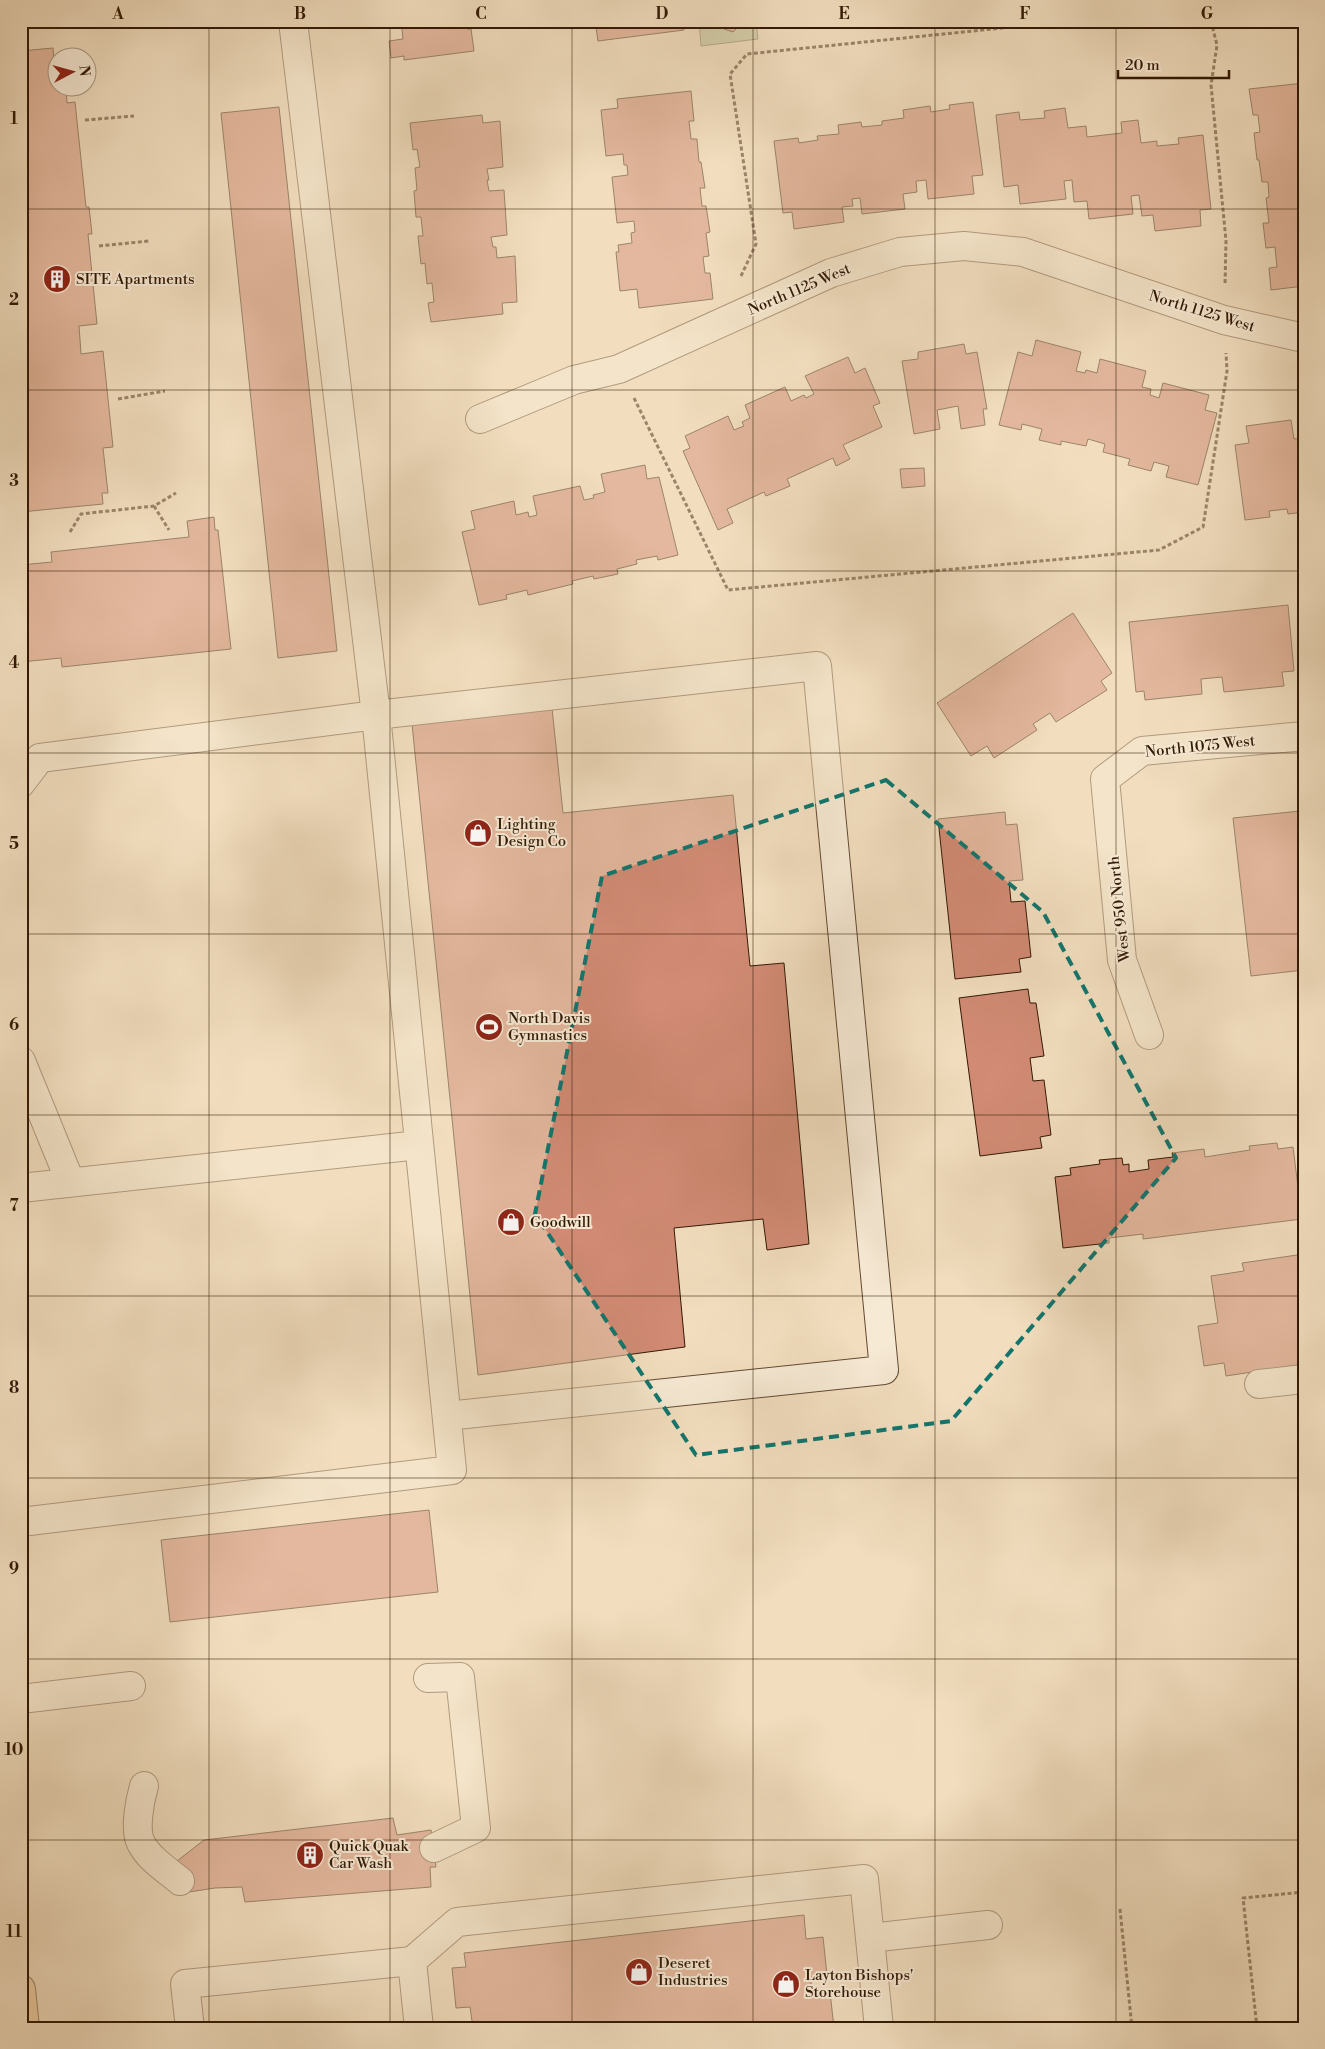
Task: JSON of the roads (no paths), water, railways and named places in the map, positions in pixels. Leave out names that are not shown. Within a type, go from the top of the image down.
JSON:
[{"type":"main road","points":[[21,1989],[25,2028]]},
{"type":"street","points":[[21,1522],[452,1470],[376,715],[293,21]]},
{"type":"street","name":"North 1125 West","points":[[480,419],[574,380],[619,369],[831,273],[900,252],[964,246],[1023,252],[1224,320],[1304,338]]},
{"type":"street","points":[[21,782],[40,758],[376,715],[817,666],[884,1370],[446,1416]]},
{"type":"street","name":"North 1075 West","points":[[1106,779],[1142,751],[1304,736]]},
{"type":"street","name":"West 950 North","points":[[1106,779],[1122,960],[1148,1035]]},
{"type":"street","points":[[21,1061],[70,1182]]},
{"type":"street","points":[[21,1188],[419,1145]]},
{"type":"street","points":[[1259,1384],[1304,1379]]},
{"type":"street","points":[[428,1678],[460,1677],[476,1828],[434,1848]]},
{"type":"street","points":[[21,1699],[131,1686]]},
{"type":"street","points":[[144,1786],[138,1809],[140,1842],[155,1861],[180,1881]]},
{"type":"street","points":[[190,2028],[186,1984],[412,1960],[456,1922],[864,1879],[879,2028]]},
{"type":"street","points":[[870,1938],[988,1925]]},
{"type":"street","points":[[412,1960],[419,2028]]},
{"type":"place","name":"SITE Apartments","points":[[57,279]]},
{"type":"place","name":"Lighting Design Co","points":[[478,833]]},
{"type":"place","name":"North Davis Gymnastics","points":[[489,1027]]},
{"type":"place","name":"Goodwill","points":[[511,1222]]},
{"type":"place","name":"Quick Quak Car Wash","points":[[310,1855]]},
{"type":"place","name":"Deseret Industries","points":[[639,1972]]},
{"type":"place","name":"Layton Bishops' Storehouse","points":[[786,1984]]}]
